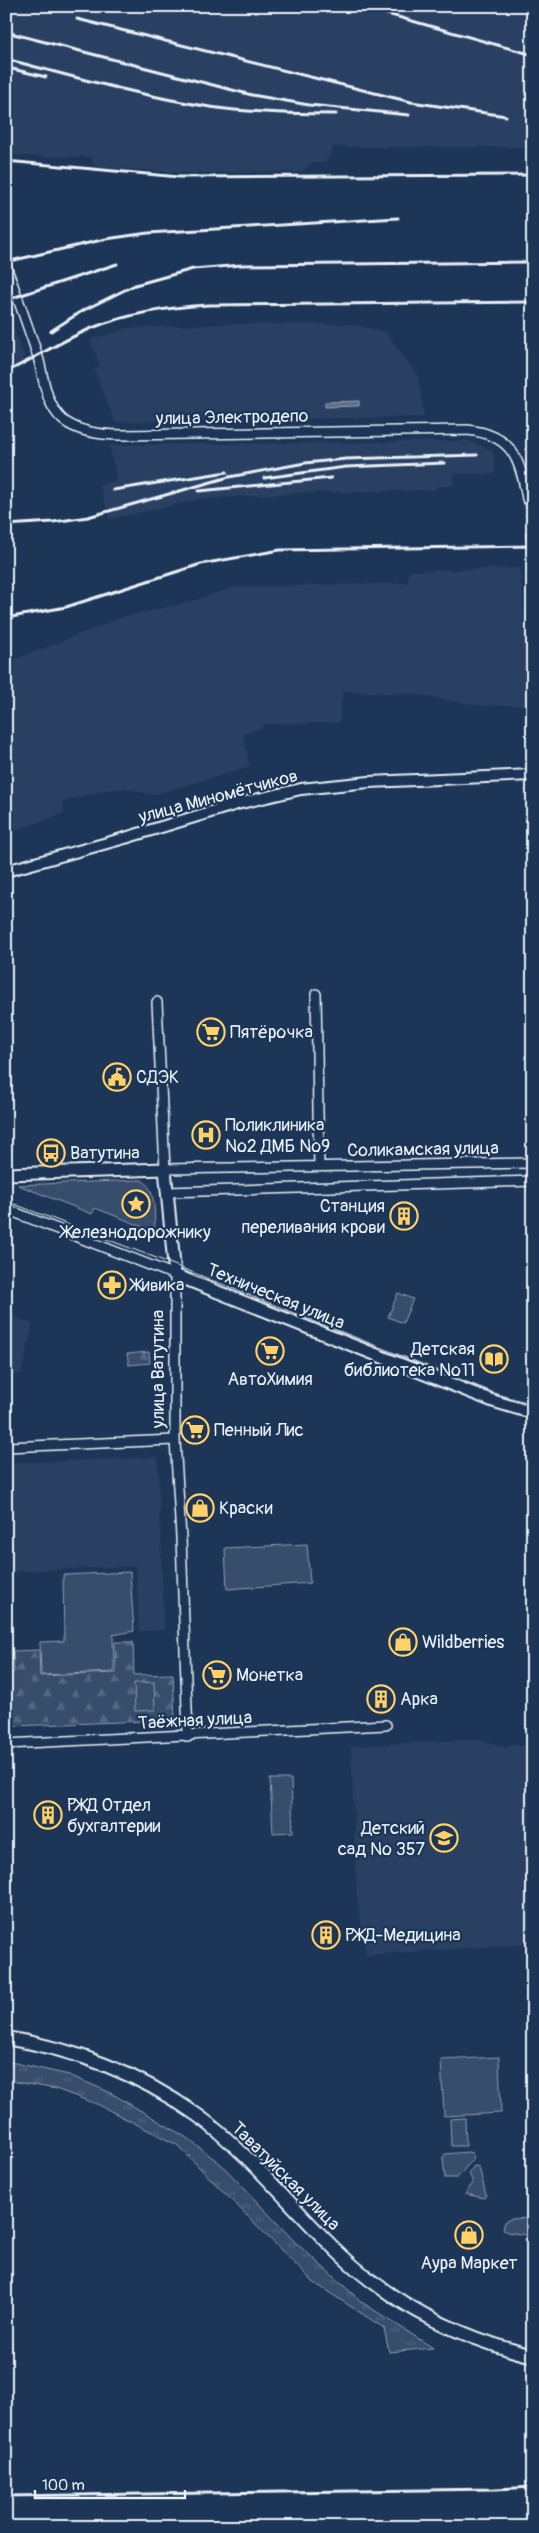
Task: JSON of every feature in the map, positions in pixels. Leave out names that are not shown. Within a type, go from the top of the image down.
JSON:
[{"type":"main road","points":[[6,1174],[164,1169]]},
{"type":"main road","name":"улица Ватутина","points":[[164,1169],[175,1275]]},
{"type":"main road","name":"Техническая улица","points":[[175,1275],[493,1401],[533,1413]]},
{"type":"main road","name":"Таватуйская улица","points":[[6,2038],[50,2046],[104,2064],[153,2087],[198,2116],[230,2143],[341,2256],[382,2289],[451,2328],[498,2347],[533,2356]]},
{"type":"street","name":"улица Электродепо","points":[[6,266],[38,357],[46,390],[54,409],[70,424],[94,432],[122,435],[482,431],[493,434],[509,448],[520,469],[527,499]]},
{"type":"street","points":[[531,535],[533,546]]},
{"type":"street","name":"улица Миномётчиков","points":[[6,871],[237,804],[301,789],[361,783],[533,775]]},
{"type":"street","points":[[316,994],[319,1167]]},
{"type":"street","name":"улица Ватутина","points":[[157,1002],[164,1169]]},
{"type":"street","name":"Соликамская улица","points":[[164,1169],[533,1163]]},
{"type":"street","name":"Соликамская улица","points":[[167,1192],[533,1181]]},
{"type":"street","points":[[6,1209],[175,1275]]},
{"type":"street","name":"улица Ватутина","points":[[175,1275],[175,1440],[181,1537],[188,1737]]},
{"type":"street","points":[[6,1447],[175,1440]]},
{"type":"street","name":"Таёжная улица","points":[[6,1744],[188,1737],[386,1725]]},
{"type":"shaded area","points":[[6,6],[533,6],[533,147],[333,147],[331,155],[323,163],[312,163],[302,172],[186,173],[97,167],[93,164],[93,157],[6,155]]},
{"type":"shaded area","points":[[6,309],[27,364],[6,376]]},
{"type":"shaded area","points":[[224,324],[350,324],[386,332],[418,376],[424,417],[115,422],[94,369],[100,366],[90,340],[128,328]]},
{"type":"shaded area","points":[[359,401],[359,406],[325,407],[325,402]]},
{"type":"shaded area","points":[[468,441],[491,450],[494,455],[495,474],[454,474],[453,486],[437,486],[436,490],[297,493],[202,499],[110,519],[99,485],[117,480],[109,445]]},
{"type":"shaded area","points":[[520,568],[532,705],[482,706],[412,694],[343,691],[339,723],[265,724],[261,729],[243,733],[250,767],[152,795],[126,788],[106,790],[62,802],[64,813],[6,834],[6,663],[123,617],[189,602],[236,587],[408,583],[409,571]]},
{"type":"shaded area","points":[[6,1314],[33,1324],[21,1374],[6,1373]]},
{"type":"shaded area","points":[[158,1457],[164,1630],[139,1631],[136,1566],[6,1572],[6,1463]]},
{"type":"shaded area","name":"Детский сад № 357","points":[[478,1739],[508,1748],[509,1744],[533,1748],[533,1944],[366,1955],[357,1898],[351,1746]]},
{"type":"green space","points":[[141,1180],[146,1184],[153,1197],[155,1237],[147,1234],[146,1228],[95,1208],[92,1214],[18,1185]]},
{"type":"green space","points":[[398,1293],[413,1299],[403,1323],[388,1317]]},
{"type":"green space","points":[[149,1352],[150,1363],[129,1365],[127,1354]]},
{"type":"green space","points":[[307,1544],[310,1583],[227,1589],[225,1548]]},
{"type":"green space","points":[[130,1572],[134,1631],[113,1635],[114,1672],[41,1675],[40,1642],[64,1641],[63,1575]]},
{"type":"green space","points":[[115,1642],[133,1642],[134,1675],[173,1674],[175,1720],[11,1726],[9,1673],[14,1672],[13,1651],[39,1650],[40,1676],[116,1673]]},
{"type":"green space","points":[[154,1682],[155,1710],[135,1711],[134,1683]]},
{"type":"green space","points":[[270,1779],[291,1779],[293,1832],[273,1833]]},
{"type":"green space","points":[[499,2057],[501,2113],[444,2116],[441,2060]]},
{"type":"green space","points":[[6,2061],[69,2075],[109,2092],[184,2136],[221,2164],[296,2243],[363,2303],[433,2348],[389,2352],[384,2328],[313,2282],[177,2145],[99,2105],[56,2089],[6,2080]]},
{"type":"green space","points":[[465,2118],[466,2146],[451,2146],[450,2119]]},
{"type":"green space","points":[[472,2153],[474,2158],[457,2178],[445,2178],[443,2158],[445,2154]]},
{"type":"green space","points":[[474,2166],[479,2167],[486,2195],[484,2198],[465,2194],[473,2183],[469,2173]]},
{"type":"green space","points":[[533,2218],[533,2236],[507,2232],[503,2229],[505,2222],[510,2219]]},
{"type":"tunnel","points":[[527,499],[531,535]]},
{"type":"tram line","points":[[6,1201],[159,1259],[497,1394],[533,1404]]},
{"type":"railway","points":[[359,6],[533,55]]},
{"type":"railway","points":[[77,19],[411,102],[506,116]]},
{"type":"railway","points":[[6,32],[252,95],[309,105],[409,115]]},
{"type":"railway","points":[[6,59],[133,92],[184,103],[242,111],[336,114]]},
{"type":"railway","points":[[8,68],[46,77]]},
{"type":"railway","points":[[6,161],[179,177],[533,175]]},
{"type":"railway","points":[[6,262],[106,239],[148,233],[398,218]]},
{"type":"railway","points":[[51,331],[82,311],[135,285],[193,269],[242,265],[533,262]]},
{"type":"railway","points":[[6,300],[117,264]]},
{"type":"railway","points":[[6,372],[92,328],[121,318],[179,307],[209,305],[533,302]]},
{"type":"railway","points":[[6,525],[53,522],[88,517],[229,477],[305,463],[346,459],[477,455]]},
{"type":"railway","points":[[264,478],[346,467],[445,463]]},
{"type":"railway","points":[[113,490],[227,472]]},
{"type":"railway","points":[[199,491],[331,478]]},
{"type":"railway","points":[[6,618],[66,607],[201,564],[280,550],[533,546]]},
{"type":"railway","points":[[6,2496],[533,2487]]},
{"type":"place","name":"Пятёрочка","points":[[211,1032]]},
{"type":"place","name":"СДЭК","points":[[117,1077]]},
{"type":"place","name":"Поликлиника №2 ДМБ №9","points":[[206,1135]]},
{"type":"place","name":"Ватутина","points":[[51,1153]]},
{"type":"place","name":"Железнодорожнику","points":[[136,1204]]},
{"type":"place","name":"Станция переливания крови","points":[[404,1216]]},
{"type":"place","name":"Живика","points":[[112,1285]]},
{"type":"place","name":"АвтоХимия","points":[[270,1351]]},
{"type":"place","name":"Детская библиотека №11","points":[[494,1359]]},
{"type":"place","name":"Пенный Лис","points":[[195,1430]]},
{"type":"place","name":"Краски","points":[[200,1508]]},
{"type":"place","name":"Wildberries","points":[[403,1642]]},
{"type":"place","name":"Монетка","points":[[217,1675]]},
{"type":"place","name":"Арка","points":[[381,1699]]},
{"type":"place","name":"РЖД Отдел бухгалтерии","points":[[48,1815]]},
{"type":"place","name":"Детский сад № 357","points":[[444,1838]]},
{"type":"place","name":"РЖД-Медицина","points":[[326,1935]]},
{"type":"place","name":"Аура Маркет","points":[[469,2235]]}]
